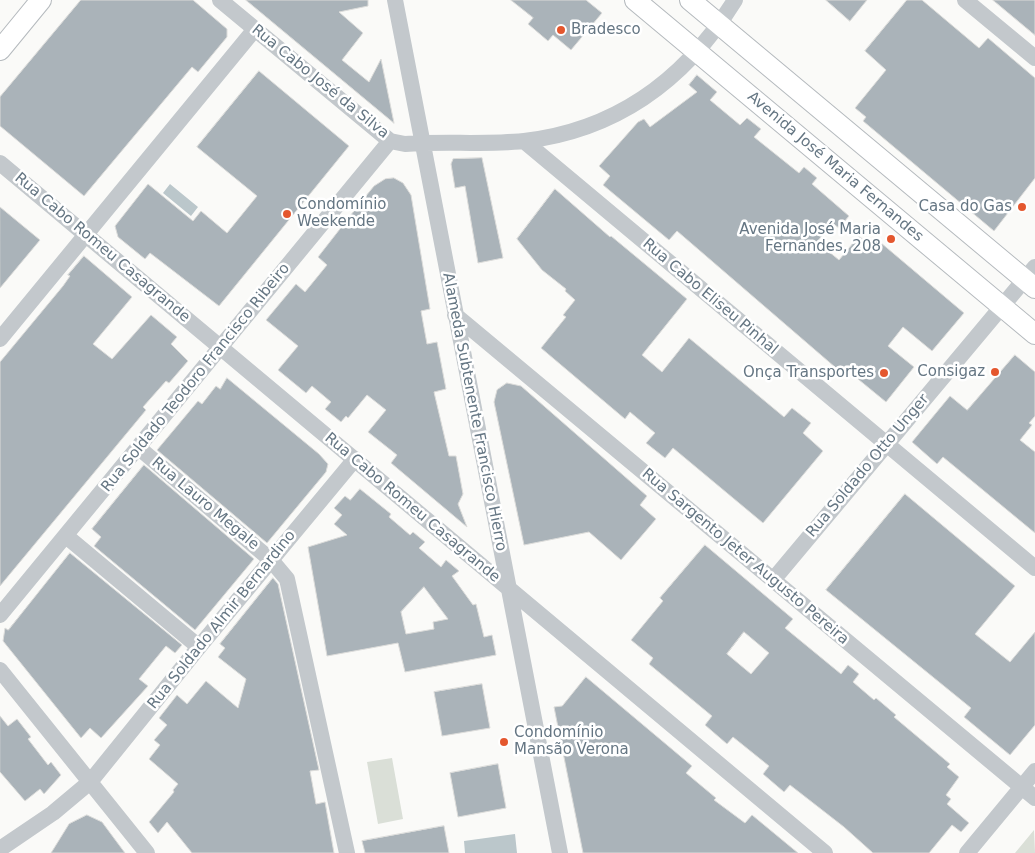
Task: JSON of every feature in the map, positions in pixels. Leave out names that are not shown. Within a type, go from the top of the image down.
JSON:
[{"type":"main road","points":[[0,50],[41,0]]},
{"type":"main road","name":"Avenida José Maria Fernandes","points":[[635,0],[1035,334]]},
{"type":"main road","points":[[690,0],[1032,278]]},
{"type":"street","name":"Rua Cabo José da Silva","points":[[220,0],[390,141],[405,144],[524,141],[580,129],[627,109],[653,94],[697,52],[720,24],[735,0]]},
{"type":"street","name":"Alameda Subtenente Francisco Hierro","points":[[395,0],[560,853]]},
{"type":"street","points":[[966,0],[1035,58]]},
{"type":"street","points":[[0,339],[256,29]]},
{"type":"street","name":"Rua Soldado Teodoro Francisco Ribeiro","points":[[0,615],[390,141]]},
{"type":"street","name":"Rua Cabo Eliseu Pinhal","points":[[524,141],[1035,568]]},
{"type":"street","name":"Rua Cabo Romeu Casagrande","points":[[0,163],[825,853]]},
{"type":"street","name":"Rua Soldado Otto Unger","points":[[773,580],[1002,306],[1032,278]]},
{"type":"street","name":"Rua Sargento Jeter Augusto Pereira","points":[[456,315],[1035,798]]},
{"type":"street","name":"Rua Lauro Megale","points":[[139,448],[271,560],[288,580],[347,853]]},
{"type":"street","name":"Rua Soldado Almir Bernardino","points":[[0,849],[53,813],[90,782],[355,459]]},
{"type":"street","points":[[66,536],[199,647]]},
{"type":"street","points":[[0,670],[147,853]]},
{"type":"street","points":[[966,853],[1035,771]]},
{"type":"shaded area","points":[[170,184],[198,207],[191,216],[163,193]]},
{"type":"shaded area","points":[[392,758],[403,819],[378,824],[367,762]]},
{"type":"shaded area","points":[[1034,830],[1035,853],[1015,853]]},
{"type":"shaded area","points":[[515,834],[517,853],[465,853],[464,841]]},
{"type":"building","points":[[81,0],[193,0],[227,29],[227,37],[198,72],[192,67],[84,196],[0,126],[0,97]]},
{"type":"building","points":[[246,0],[368,0],[368,6],[339,12],[363,33],[342,60],[369,82],[381,59],[394,123]]},
{"type":"building","name":"Bradesco","points":[[511,0],[586,0],[602,13],[571,50],[553,35],[548,41],[528,24],[533,18]]},
{"type":"building","points":[[826,0],[867,0],[850,21]]},
{"type":"building","points":[[907,0],[922,0],[979,48],[988,38],[1035,78],[1035,178],[994,231],[863,121],[866,117],[855,108],[886,70],[865,51]]},
{"type":"building","points":[[993,0],[1035,0],[1035,35]]},
{"type":"building","points":[[259,71],[349,146],[219,306],[150,253],[145,259],[118,237],[115,226],[148,184],[193,221],[201,211],[227,233],[257,196],[197,147]]},
{"type":"building","points":[[697,75],[717,92],[710,100],[740,125],[747,118],[761,129],[754,137],[799,173],[804,167],[817,178],[812,184],[849,216],[839,228],[832,223],[817,242],[839,260],[859,236],[868,244],[874,237],[964,313],[932,351],[903,327],[888,346],[914,367],[886,402],[847,370],[843,374],[677,231],[669,240],[603,185],[610,176],[599,166],[638,122],[644,119],[650,127],[697,92],[689,85]]},
{"type":"building","points":[[482,158],[503,258],[478,263],[465,186],[455,188],[451,164],[453,159]]},
{"type":"building","points":[[394,178],[403,183],[411,195],[430,309],[421,311],[427,344],[437,342],[446,389],[434,392],[449,456],[456,456],[463,494],[458,504],[467,527],[391,463],[397,455],[368,432],[386,410],[367,395],[348,418],[346,416],[341,422],[325,409],[331,402],[312,386],[306,393],[278,370],[298,346],[266,320],[296,284],[305,292],[327,265],[318,257],[374,186],[385,179]]},
{"type":"building","points":[[555,189],[610,237],[687,299],[642,355],[662,372],[689,338],[784,417],[792,408],[811,423],[803,433],[823,451],[763,523],[673,448],[665,458],[646,443],[655,433],[630,412],[625,419],[541,348],[566,317],[563,315],[575,300],[565,291],[566,289],[542,270],[517,239]]},
{"type":"building","points":[[0,207],[40,240],[0,288]]},
{"type":"building","points":[[84,256],[132,297],[93,344],[112,359],[151,315],[177,337],[171,344],[188,361],[169,383],[166,381],[143,407],[146,410],[0,586],[0,362],[63,286],[70,276],[68,275]]},
{"type":"building","points":[[1015,355],[1035,372],[1035,416],[1029,423],[1032,425],[1020,440],[1035,452],[1035,533],[943,457],[937,464],[912,442],[950,396],[967,410]]},
{"type":"building","points":[[227,378],[319,454],[328,464],[326,472],[267,543],[157,450],[198,401],[202,404],[216,386],[220,389]]},
{"type":"building","points":[[507,383],[521,386],[647,496],[640,505],[656,519],[621,560],[589,532],[524,545],[494,402],[497,390]]},
{"type":"building","points":[[144,465],[254,559],[195,630],[94,546],[101,537],[92,529]]},
{"type":"building","points":[[360,489],[391,514],[389,517],[410,535],[413,532],[425,542],[419,548],[441,567],[446,560],[459,571],[452,576],[473,605],[476,604],[484,637],[492,635],[496,655],[405,672],[398,643],[327,656],[308,547],[347,535],[334,524],[342,515],[334,508],[345,496],[350,500]],"holes":[[[424,587],[448,619],[433,622],[434,629],[406,634],[401,612]]]},
{"type":"building","points":[[905,494],[1015,586],[975,634],[1010,662],[1035,632],[1035,725],[1010,755],[964,717],[971,708],[826,590]]},
{"type":"building","points":[[705,545],[793,619],[785,628],[841,674],[848,665],[859,674],[853,682],[874,700],[876,698],[896,715],[894,717],[950,764],[947,767],[959,777],[946,795],[951,799],[947,804],[969,823],[961,832],[952,825],[929,853],[873,853],[844,827],[790,785],[784,792],[763,774],[769,766],[733,737],[727,744],[705,725],[712,716],[649,664],[653,658],[631,640],[663,601],[660,598]],"holes":[[[744,632],[769,653],[751,674],[727,654]]]},
{"type":"building","points":[[70,553],[182,645],[175,653],[166,646],[139,679],[148,686],[101,738],[90,728],[81,738],[3,641],[5,628],[8,630]]},
{"type":"building","points":[[273,578],[278,584],[319,770],[310,771],[316,804],[325,802],[334,853],[192,853],[167,822],[158,833],[149,822],[174,792],[173,790],[178,784],[149,759],[160,745],[154,740],[167,725],[159,718],[177,695],[187,704],[206,681],[238,708],[246,679],[218,657],[225,648],[220,644]]},
{"type":"building","points":[[586,677],[692,766],[686,773],[716,798],[714,800],[745,823],[752,815],[798,853],[583,853],[554,707],[562,706]]},
{"type":"building","points":[[482,684],[490,728],[442,736],[434,692]]},
{"type":"building","points":[[0,716],[8,726],[17,719],[31,737],[28,739],[48,765],[51,762],[61,775],[44,794],[40,789],[25,801],[0,772]]},
{"type":"building","points":[[498,764],[506,808],[458,817],[450,773]]},
{"type":"building","points":[[87,815],[102,822],[125,853],[51,853],[69,824]]},
{"type":"building","points":[[444,826],[449,853],[365,853],[362,841]]},
{"type":"place","name":"Bradesco","points":[[561,30]]},
{"type":"place","name":"Casa do Gas","points":[[1022,207]]},
{"type":"place","name":"Condomínio Weekende","points":[[287,214]]},
{"type":"place","name":"Avenida José Maria Fernandes, 208","points":[[891,239]]},
{"type":"place","name":"Consigaz","points":[[995,372]]},
{"type":"place","name":"Onça Transportes","points":[[884,373]]},
{"type":"place","name":"Condomínio Mansão Verona","points":[[504,742]]}]
